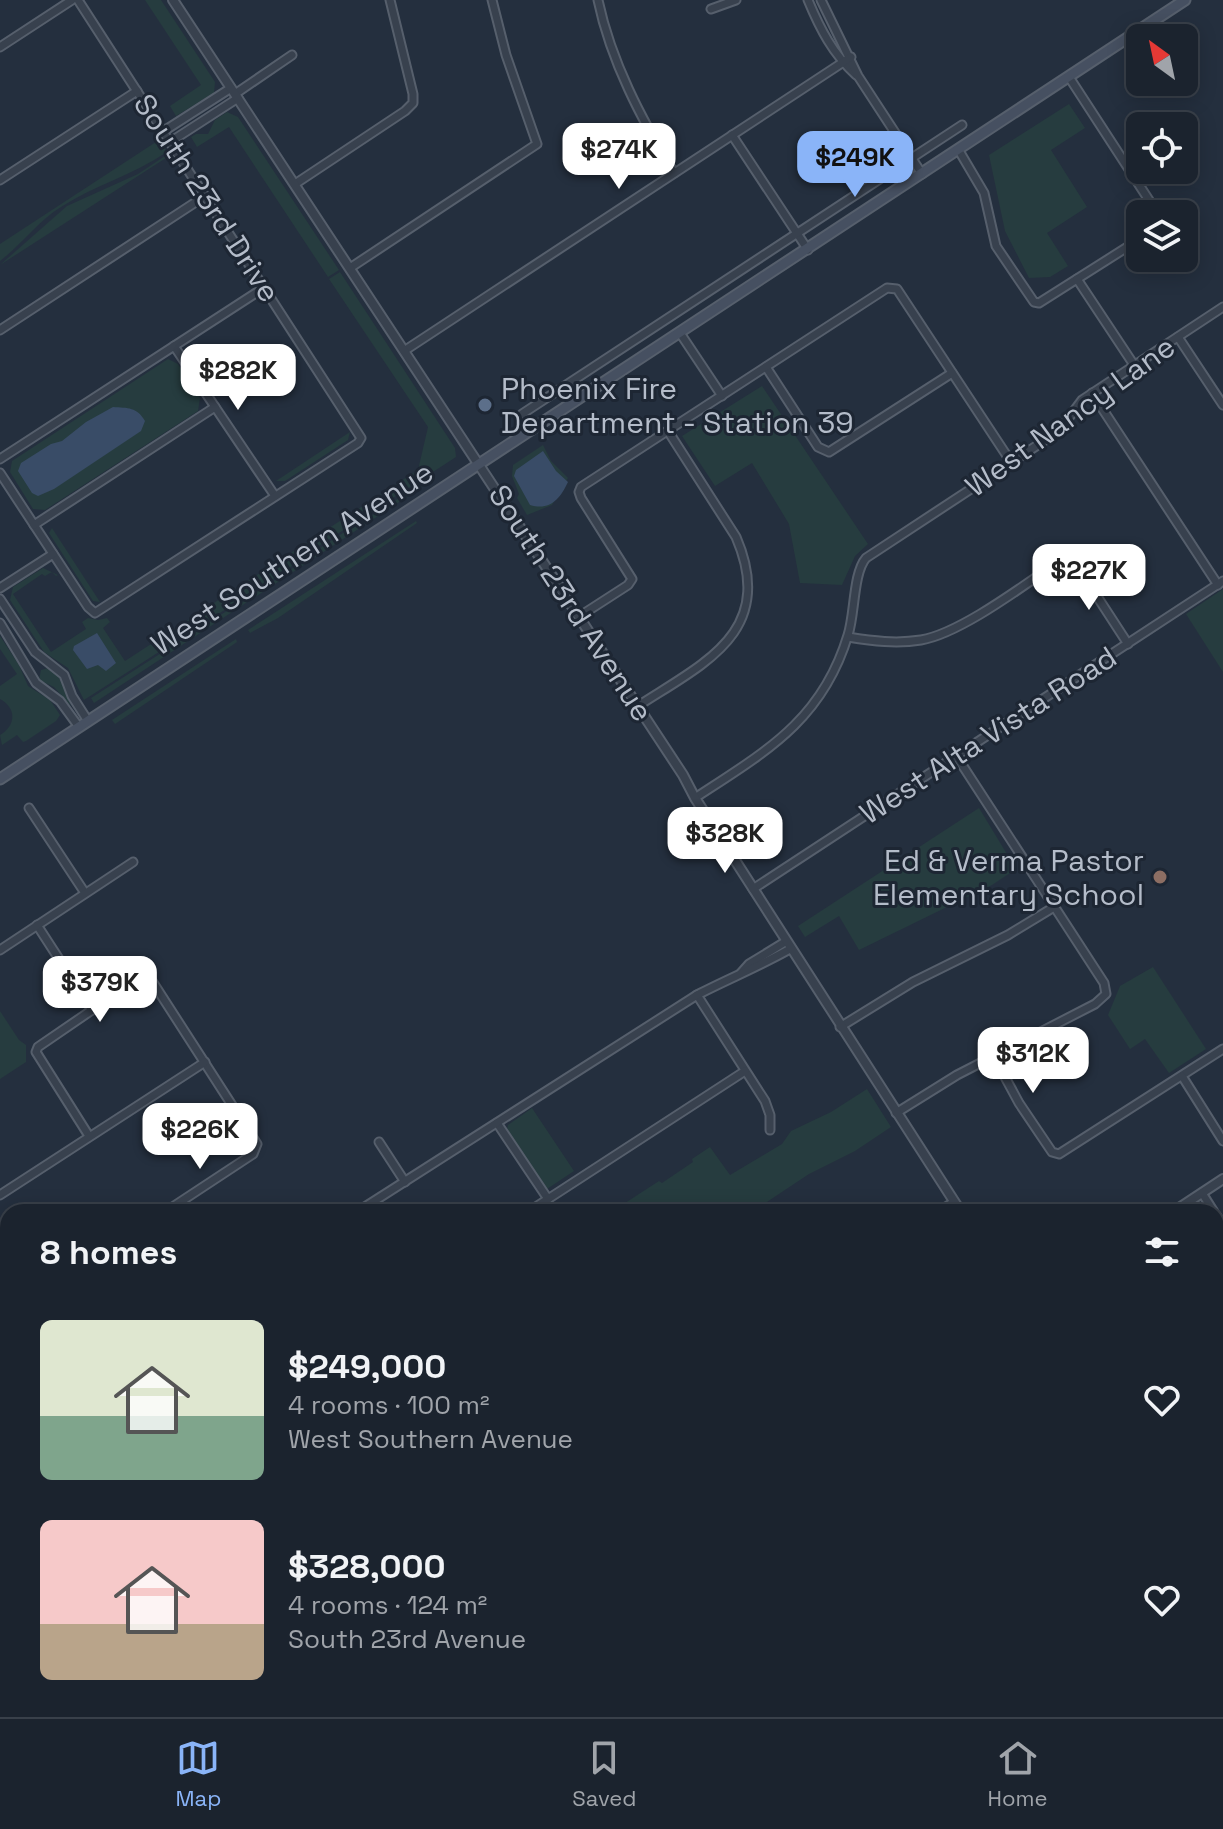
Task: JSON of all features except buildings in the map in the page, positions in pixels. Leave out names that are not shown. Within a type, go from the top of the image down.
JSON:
[{"type":"main road","name":"West Southern Avenue","points":[[0,779],[1185,0]]},
{"type":"street","points":[[0,47],[75,0]]},
{"type":"street","name":"South 23rd Drive","points":[[75,0],[164,131],[361,438],[358,443],[275,496]]},
{"type":"street","points":[[295,184],[413,103],[390,0]]},
{"type":"street","points":[[350,268],[537,144],[506,55],[492,0]]},
{"type":"street","points":[[598,0],[633,101],[674,173]]},
{"type":"street","points":[[711,9],[736,0]]},
{"type":"street","points":[[808,0],[842,63],[858,76]]},
{"type":"street","points":[[821,0],[858,76],[922,174]]},
{"type":"street","name":"South 23rd Avenue","points":[[176,1],[683,775],[953,1204]]},
{"type":"street","points":[[170,142],[292,55]]},
{"type":"street","points":[[404,351],[851,57]]},
{"type":"street","points":[[1069,77],[1126,165]]},
{"type":"street","points":[[0,180],[137,91]]},
{"type":"street","points":[[164,131],[235,94]]},
{"type":"street","points":[[522,414],[962,125]]},
{"type":"street","points":[[732,135],[808,250]]},
{"type":"street","points":[[958,149],[984,193],[996,246],[1029,297],[1039,303],[1126,248]]},
{"type":"street","points":[[0,330],[205,196]]},
{"type":"street","points":[[1077,279],[1134,365]]},
{"type":"street","points":[[580,616],[632,581],[579,492],[584,485],[892,286],[897,289],[1011,462]]},
{"type":"street","points":[[0,459],[265,287]]},
{"type":"street","name":"West Nancy Lane","points":[[695,798],[772,747],[808,713],[833,673],[848,637],[855,608],[857,570],[863,561],[1062,428],[1075,406],[1092,393],[1223,307]]},
{"type":"street","points":[[680,333],[722,396]]},
{"type":"street","points":[[1178,337],[1223,405]]},
{"type":"street","points":[[0,473],[94,613],[275,496],[174,346]]},
{"type":"street","points":[[602,362],[612,378]]},
{"type":"street","points":[[766,367],[821,450],[831,452],[952,373]]},
{"type":"street","points":[[1092,393],[1220,583]]},
{"type":"street","points":[[34,525],[215,407]]},
{"type":"street","points":[[638,706],[724,648],[740,621],[747,589],[743,554],[736,537],[668,431]]},
{"type":"street","points":[[0,588],[53,554]]},
{"type":"street","points":[[848,637],[886,643],[938,636],[958,627],[1064,558],[1076,564],[1128,644]]},
{"type":"street","name":"West Alta Vista Road","points":[[753,889],[1220,583]]},
{"type":"street","points":[[0,599],[35,652],[64,675],[83,724]]},
{"type":"street","points":[[0,623],[36,683],[83,724]]},
{"type":"street","points":[[896,1113],[993,1055],[1101,1000],[1106,994],[1104,983],[957,757]]},
{"type":"street","points":[[29,808],[85,893]]},
{"type":"street","points":[[0,950],[133,862]]},
{"type":"street","points":[[840,1027],[913,982],[1008,935],[1054,907]]},
{"type":"street","points":[[37,925],[92,1010]]},
{"type":"street","points":[[370,1204],[697,995],[741,973],[749,964],[788,946]]},
{"type":"street","points":[[89,1136],[36,1052],[38,1047],[92,1010],[147,979],[152,981],[205,1062],[256,1141],[257,1148],[253,1154],[177,1204]]},
{"type":"street","points":[[697,995],[767,1106],[770,1130]]},
{"type":"street","points":[[993,1055],[1019,1103],[1052,1152],[1057,1154],[1066,1152],[1223,1049]]},
{"type":"street","points":[[1,1193],[205,1062]]},
{"type":"street","points":[[540,1204],[745,1071]]},
{"type":"street","points":[[1182,1076],[1223,1141]]},
{"type":"street","points":[[497,1123],[548,1199]]},
{"type":"street","points":[[379,1142],[405,1182]]},
{"type":"street","points":[[1185,1204],[1223,1179]]},
{"type":"street","points":[[1202,1193],[1209,1204]]},
{"type":"green space","points":[[145,0],[161,0],[215,82],[214,93],[176,116],[170,106],[201,85]]},
{"type":"green space","points":[[1069,104],[1085,128],[1051,150],[1087,207],[1047,233],[1068,266],[1050,277],[1029,278],[1005,231],[989,155]]},
{"type":"green space","points":[[227,112],[238,117],[339,270],[328,277],[229,127],[197,147],[191,137],[208,134],[215,120]]},
{"type":"green space","points":[[159,140],[167,152],[61,207],[0,261],[0,244]]},
{"type":"green space","points":[[169,156],[0,265],[67,206],[138,174]]},
{"type":"green space","points":[[340,272],[455,448],[456,457],[84,700],[68,668],[44,652],[10,600],[13,587],[43,568],[52,572],[45,576],[42,574],[13,594],[51,652],[86,629],[82,622],[88,618],[107,618],[110,622],[103,628],[125,661],[418,470],[428,427],[329,279]]},
{"type":"green space","points":[[168,359],[178,364],[200,398],[198,411],[45,510],[33,509],[10,472],[12,461]]},
{"type":"green space","points":[[762,386],[868,544],[855,556],[842,585],[800,583],[789,524],[752,463],[715,486],[682,436]]},
{"type":"green space","points":[[350,432],[348,440],[285,481],[276,481]]},
{"type":"green space","points":[[543,445],[551,461],[568,478],[552,505],[527,515],[517,498],[519,494],[512,476],[513,465]]},
{"type":"green space","points":[[419,485],[422,487],[94,703],[91,698]]},
{"type":"green space","points":[[416,521],[278,618],[250,633],[248,630]]},
{"type":"green space","points":[[52,528],[100,602],[93,601],[49,533]]},
{"type":"green space","points":[[1223,589],[1223,672],[1186,614]]},
{"type":"green space","points":[[0,636],[19,665],[28,686],[50,700],[60,715],[26,741],[23,742],[17,735],[2,745],[0,735],[12,722],[12,712],[0,699],[0,686],[17,674],[0,649]]},
{"type":"green space","points":[[236,639],[237,642],[115,724],[112,720]]},
{"type":"green space","points":[[48,668],[58,675],[71,706],[54,687],[39,680],[41,670]]},
{"type":"green space","points":[[979,808],[1016,869],[992,885],[859,950],[839,916],[805,937],[798,926]]},
{"type":"green space","points":[[1153,967],[1206,1049],[1169,1073],[1145,1039],[1130,1049],[1108,1015],[1120,986]]},
{"type":"green space","points":[[0,1011],[19,1040],[26,1045],[26,1062],[0,1079]]},
{"type":"green space","points":[[867,1089],[891,1127],[764,1204],[624,1204],[659,1181],[662,1183],[710,1147],[730,1175],[782,1144],[791,1131],[831,1112]]},
{"type":"green space","points":[[532,1108],[574,1171],[547,1189],[507,1129],[508,1125]]},
{"type":"water","points":[[113,407],[139,413],[145,421],[141,431],[54,489],[38,496],[32,493],[18,471],[21,463],[51,444],[62,441],[86,422]]},
{"type":"water","points":[[543,451],[556,471],[568,482],[554,502],[543,506],[530,505],[514,476],[516,470]]},
{"type":"water","points":[[97,633],[116,663],[106,671],[98,665],[87,669],[73,650],[74,646]]},
{"type":"place","name":"Phoenix Fire Department - Station 39","points":[[485,405]]},
{"type":"place","name":"Ed & Verma Pastor Elementary School","points":[[1160,877]]}]
